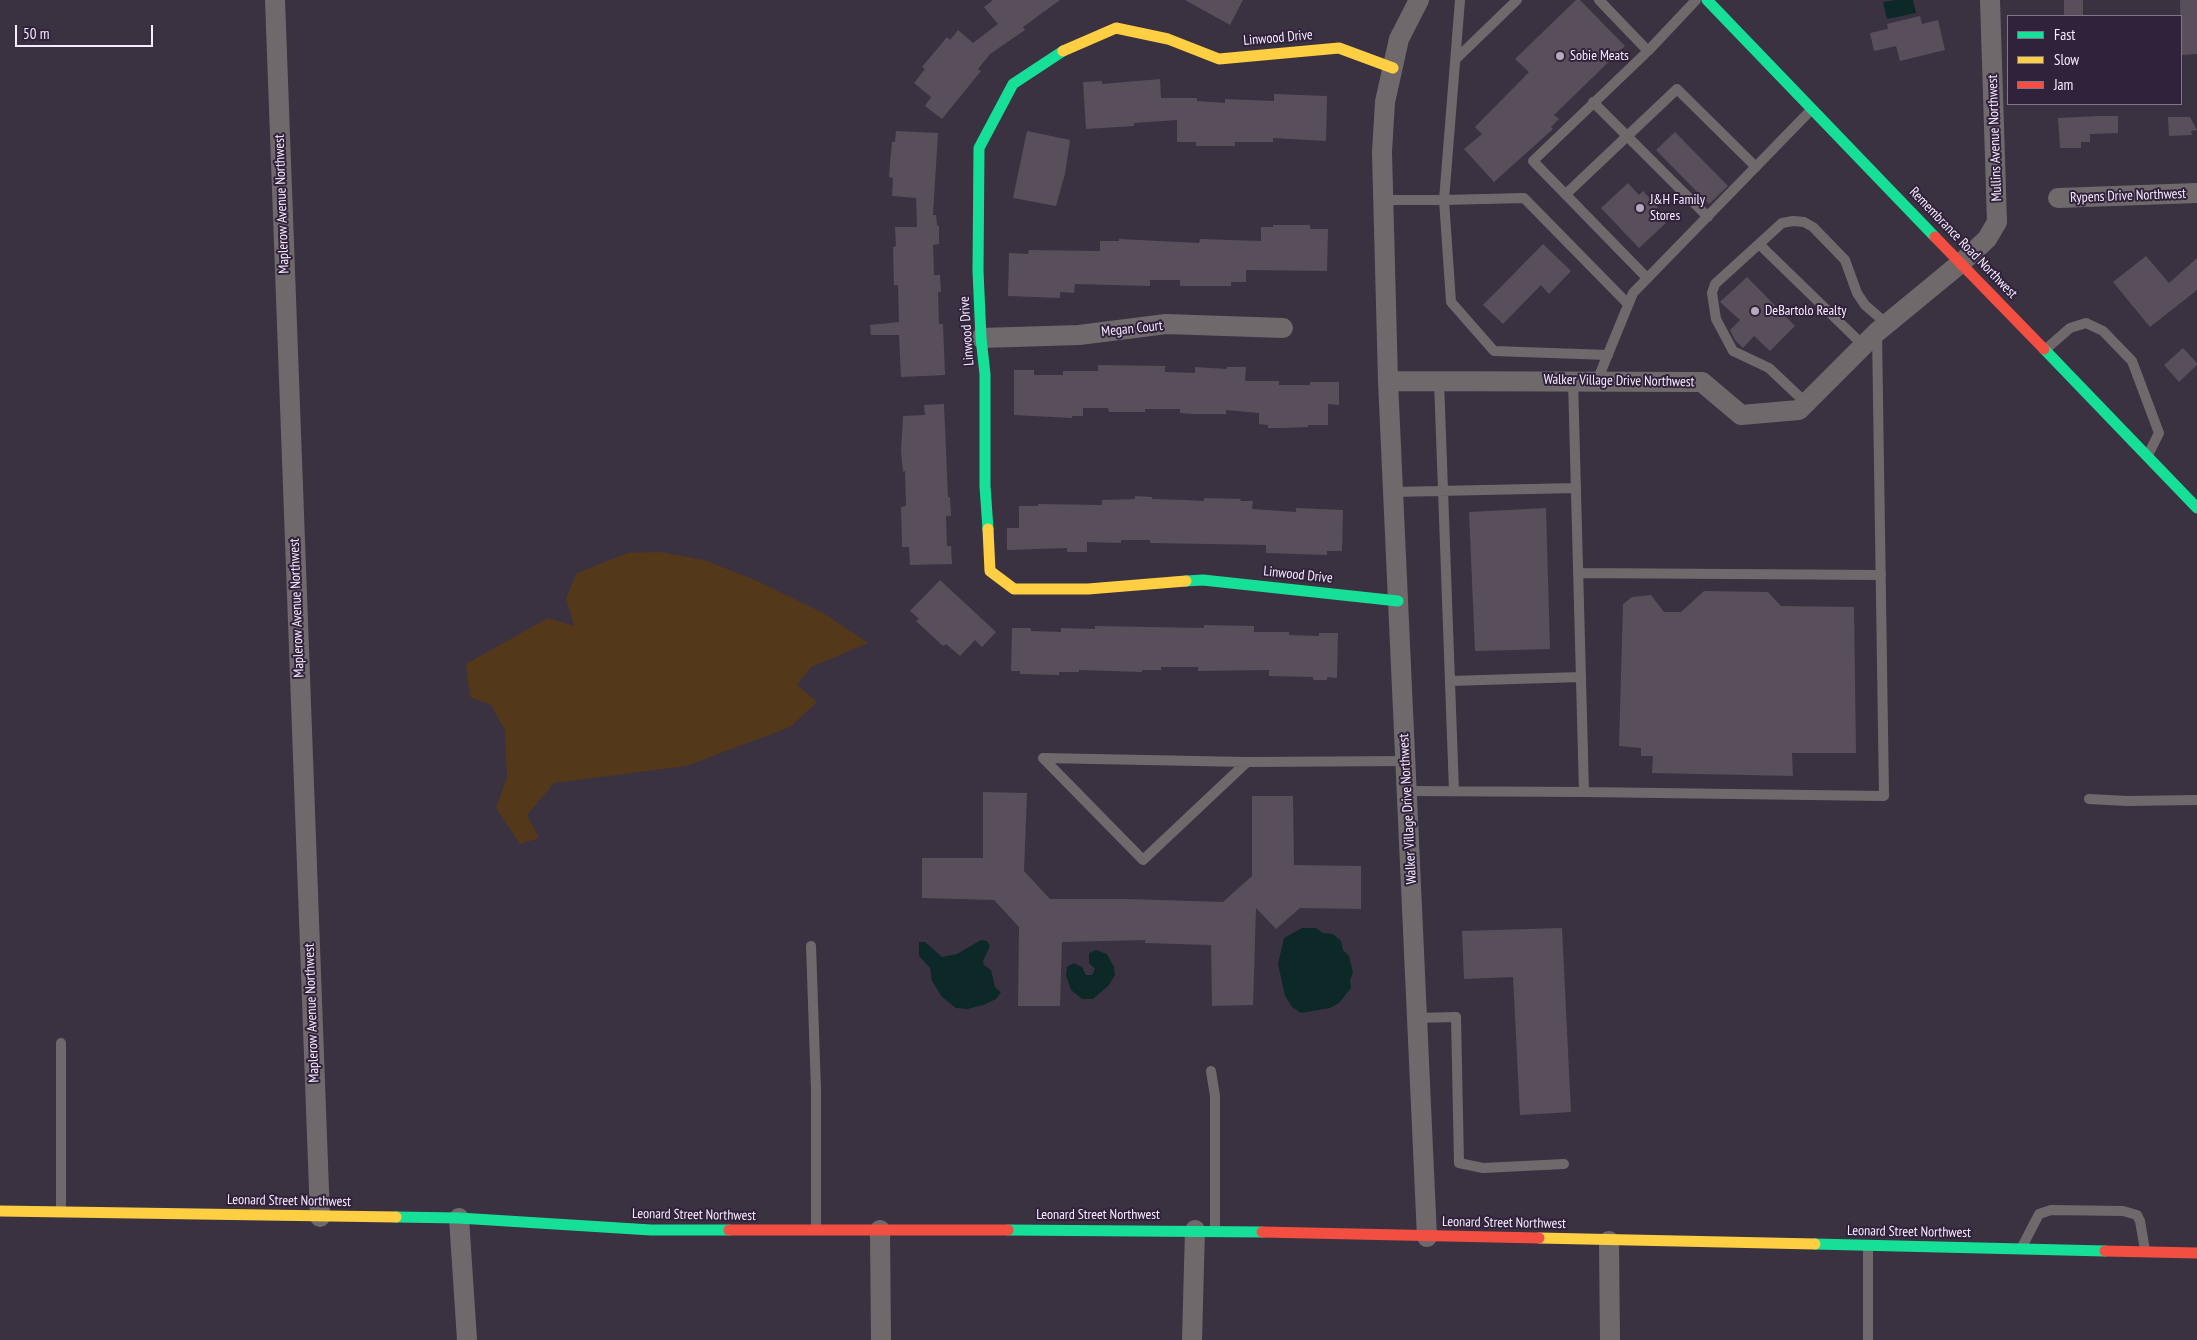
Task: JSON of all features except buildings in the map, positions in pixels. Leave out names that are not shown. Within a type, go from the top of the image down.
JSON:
[{"type":"main road","name":"Remembrance Road Northwest","points":[[1707,0],[1962,262],[2197,508]]},
{"type":"main road","name":"Linwood Drive","points":[[1393,68],[1339,48],[1219,59],[1168,39],[1116,28],[1061,52],[1013,84],[979,148],[978,270],[981,338],[985,374],[985,486],[990,571],[1014,589],[1088,589],[1203,580],[1398,600]]},
{"type":"main road","name":"Leonard Street Northwest","points":[[0,1211],[459,1218],[652,1230],[1205,1231],[2197,1254]]},
{"type":"street","name":"Maplerow Avenue Northwest","points":[[275,0],[320,1217]]},
{"type":"street","name":"Walker Village Drive Northwest","points":[[1419,0],[1399,39],[1385,102],[1382,152],[1388,381],[1427,1237]]},
{"type":"street","name":"Mullins Avenue Northwest","points":[[1962,262],[1987,239],[1997,222],[1990,0]]},
{"type":"street","name":"Rypens Drive Northwest","points":[[2058,198],[2197,193]]},
{"type":"street","name":"Walker Village Drive Northwest","points":[[1388,381],[1573,380],[1702,382],[1741,415],[1799,410],[1877,335],[1962,262]]},
{"type":"street","name":"Megan Court","points":[[981,338],[1079,335],[1166,324],[1283,328]]},
{"type":"street","points":[[459,1218],[467,1340]]},
{"type":"street","points":[[880,1230],[881,1340]]},
{"type":"street","points":[[1192,1340],[1205,1231]]},
{"type":"street","points":[[1609,1241],[1610,1340]]},
{"type":"lane","points":[[1460,0],[1444,200],[1451,302],[1494,352],[1608,355]]},
{"type":"lane","points":[[1456,59],[1517,0]]},
{"type":"lane","points":[[1599,0],[1648,51]]},
{"type":"lane","points":[[1647,278],[1533,161],[1648,51],[1696,0]]},
{"type":"lane","points":[[1566,194],[1677,89],[1756,167]]},
{"type":"lane","points":[[1593,102],[1708,217]]},
{"type":"lane","points":[[1597,381],[1633,293],[1812,109]]},
{"type":"lane","points":[[1383,200],[1524,198],[1628,304]]},
{"type":"lane","points":[[1407,791],[1884,796],[1877,335],[1865,306],[1857,293],[1845,260],[1814,227],[1794,220],[1782,223],[1715,284],[1712,293],[1716,319],[1733,351],[1769,368],[1806,403]]},
{"type":"lane","points":[[1759,244],[1877,335]]},
{"type":"lane","points":[[2045,349],[2070,328],[2086,323],[2103,331],[2109,337],[2132,361],[2159,433],[2148,456]]},
{"type":"lane","points":[[1573,380],[1584,792]]},
{"type":"lane","points":[[1439,381],[1454,791]]},
{"type":"lane","points":[[1393,492],[1576,488]]},
{"type":"lane","points":[[1578,573],[1882,575]]},
{"type":"lane","points":[[1450,680],[1581,678]]},
{"type":"lane","points":[[1247,762],[1144,860],[1043,758],[1247,762],[1406,761]]},
{"type":"lane","points":[[2089,799],[2127,801],[2197,800]]},
{"type":"lane","points":[[811,946],[816,1090],[816,1230]]},
{"type":"lane","points":[[1417,1018],[1456,1017],[1459,1163],[1483,1168],[1564,1164]]},
{"type":"lane","points":[[61,1043],[61,1212]]},
{"type":"lane","points":[[1205,1231],[1215,1096],[1211,1071]]},
{"type":"lane","points":[[2021,1250],[2039,1214],[2052,1210],[2123,1211],[2137,1215],[2140,1221],[2145,1252]]},
{"type":"lane","points":[[1868,1246],[1868,1340]]},
{"type":"shaded area","points":[[1913,0],[1916,13],[1887,19],[1883,2]]},
{"type":"shaded area","points":[[660,552],[704,560],[755,580],[823,613],[868,643],[811,667],[797,685],[817,702],[790,727],[686,766],[554,783],[527,815],[539,838],[520,844],[496,808],[507,777],[505,730],[491,705],[470,697],[466,664],[548,618],[574,626],[566,598],[577,573],[628,553]]},
{"type":"shaded area","points":[[1302,928],[1316,928],[1323,933],[1333,934],[1341,941],[1343,950],[1349,956],[1353,973],[1350,980],[1351,988],[1339,1003],[1330,1008],[1301,1013],[1292,1007],[1285,996],[1278,964],[1284,938]]},
{"type":"shaded area","points":[[981,940],[987,941],[990,946],[983,961],[984,965],[991,970],[995,987],[1001,992],[996,999],[983,1005],[967,1009],[956,1008],[942,997],[932,981],[930,968],[919,956],[919,942],[925,942],[942,957],[957,954]]},
{"type":"shaded area","points":[[1096,950],[1107,954],[1114,967],[1115,975],[1109,985],[1093,999],[1082,999],[1071,990],[1066,975],[1067,967],[1074,963],[1082,967],[1086,975],[1092,975],[1095,969],[1089,963],[1089,953]]},
{"type":"traffic: fast","points":[[1707,0],[1935,237]]},
{"type":"traffic: fast","points":[[988,529],[985,486],[985,374],[981,338],[978,271],[979,148],[1013,84],[1063,51]]},
{"type":"traffic: fast","points":[[2044,349],[2197,508]]},
{"type":"traffic: fast","points":[[1186,581],[1203,580],[1398,601]]},
{"type":"traffic: fast","points":[[396,1217],[459,1218],[651,1230],[729,1230]]},
{"type":"traffic: fast","points":[[1008,1230],[1262,1232]]},
{"type":"traffic: fast","points":[[1815,1244],[2105,1251]]},
{"type":"traffic: slow","points":[[1063,51],[1116,28],[1168,39],[1219,59],[1339,48],[1393,68]]},
{"type":"traffic: slow","points":[[988,529],[990,571],[1014,589],[1088,589],[1186,581]]},
{"type":"traffic: slow","points":[[0,1211],[396,1217]]},
{"type":"traffic: slow","points":[[1539,1238],[1815,1244]]},
{"type":"traffic: jam","points":[[1935,237],[2044,349]]},
{"type":"traffic: jam","points":[[729,1230],[1008,1230]]},
{"type":"traffic: jam","points":[[1262,1232],[1539,1238]]},
{"type":"traffic: jam","points":[[2105,1251],[2197,1253]]},
{"type":"place","name":"Sobie Meats","points":[[1560,56]]},
{"type":"place","name":"J&H Family Stores","points":[[1640,208]]},
{"type":"place","name":"DeBartolo Realty","points":[[1755,311]]}]
